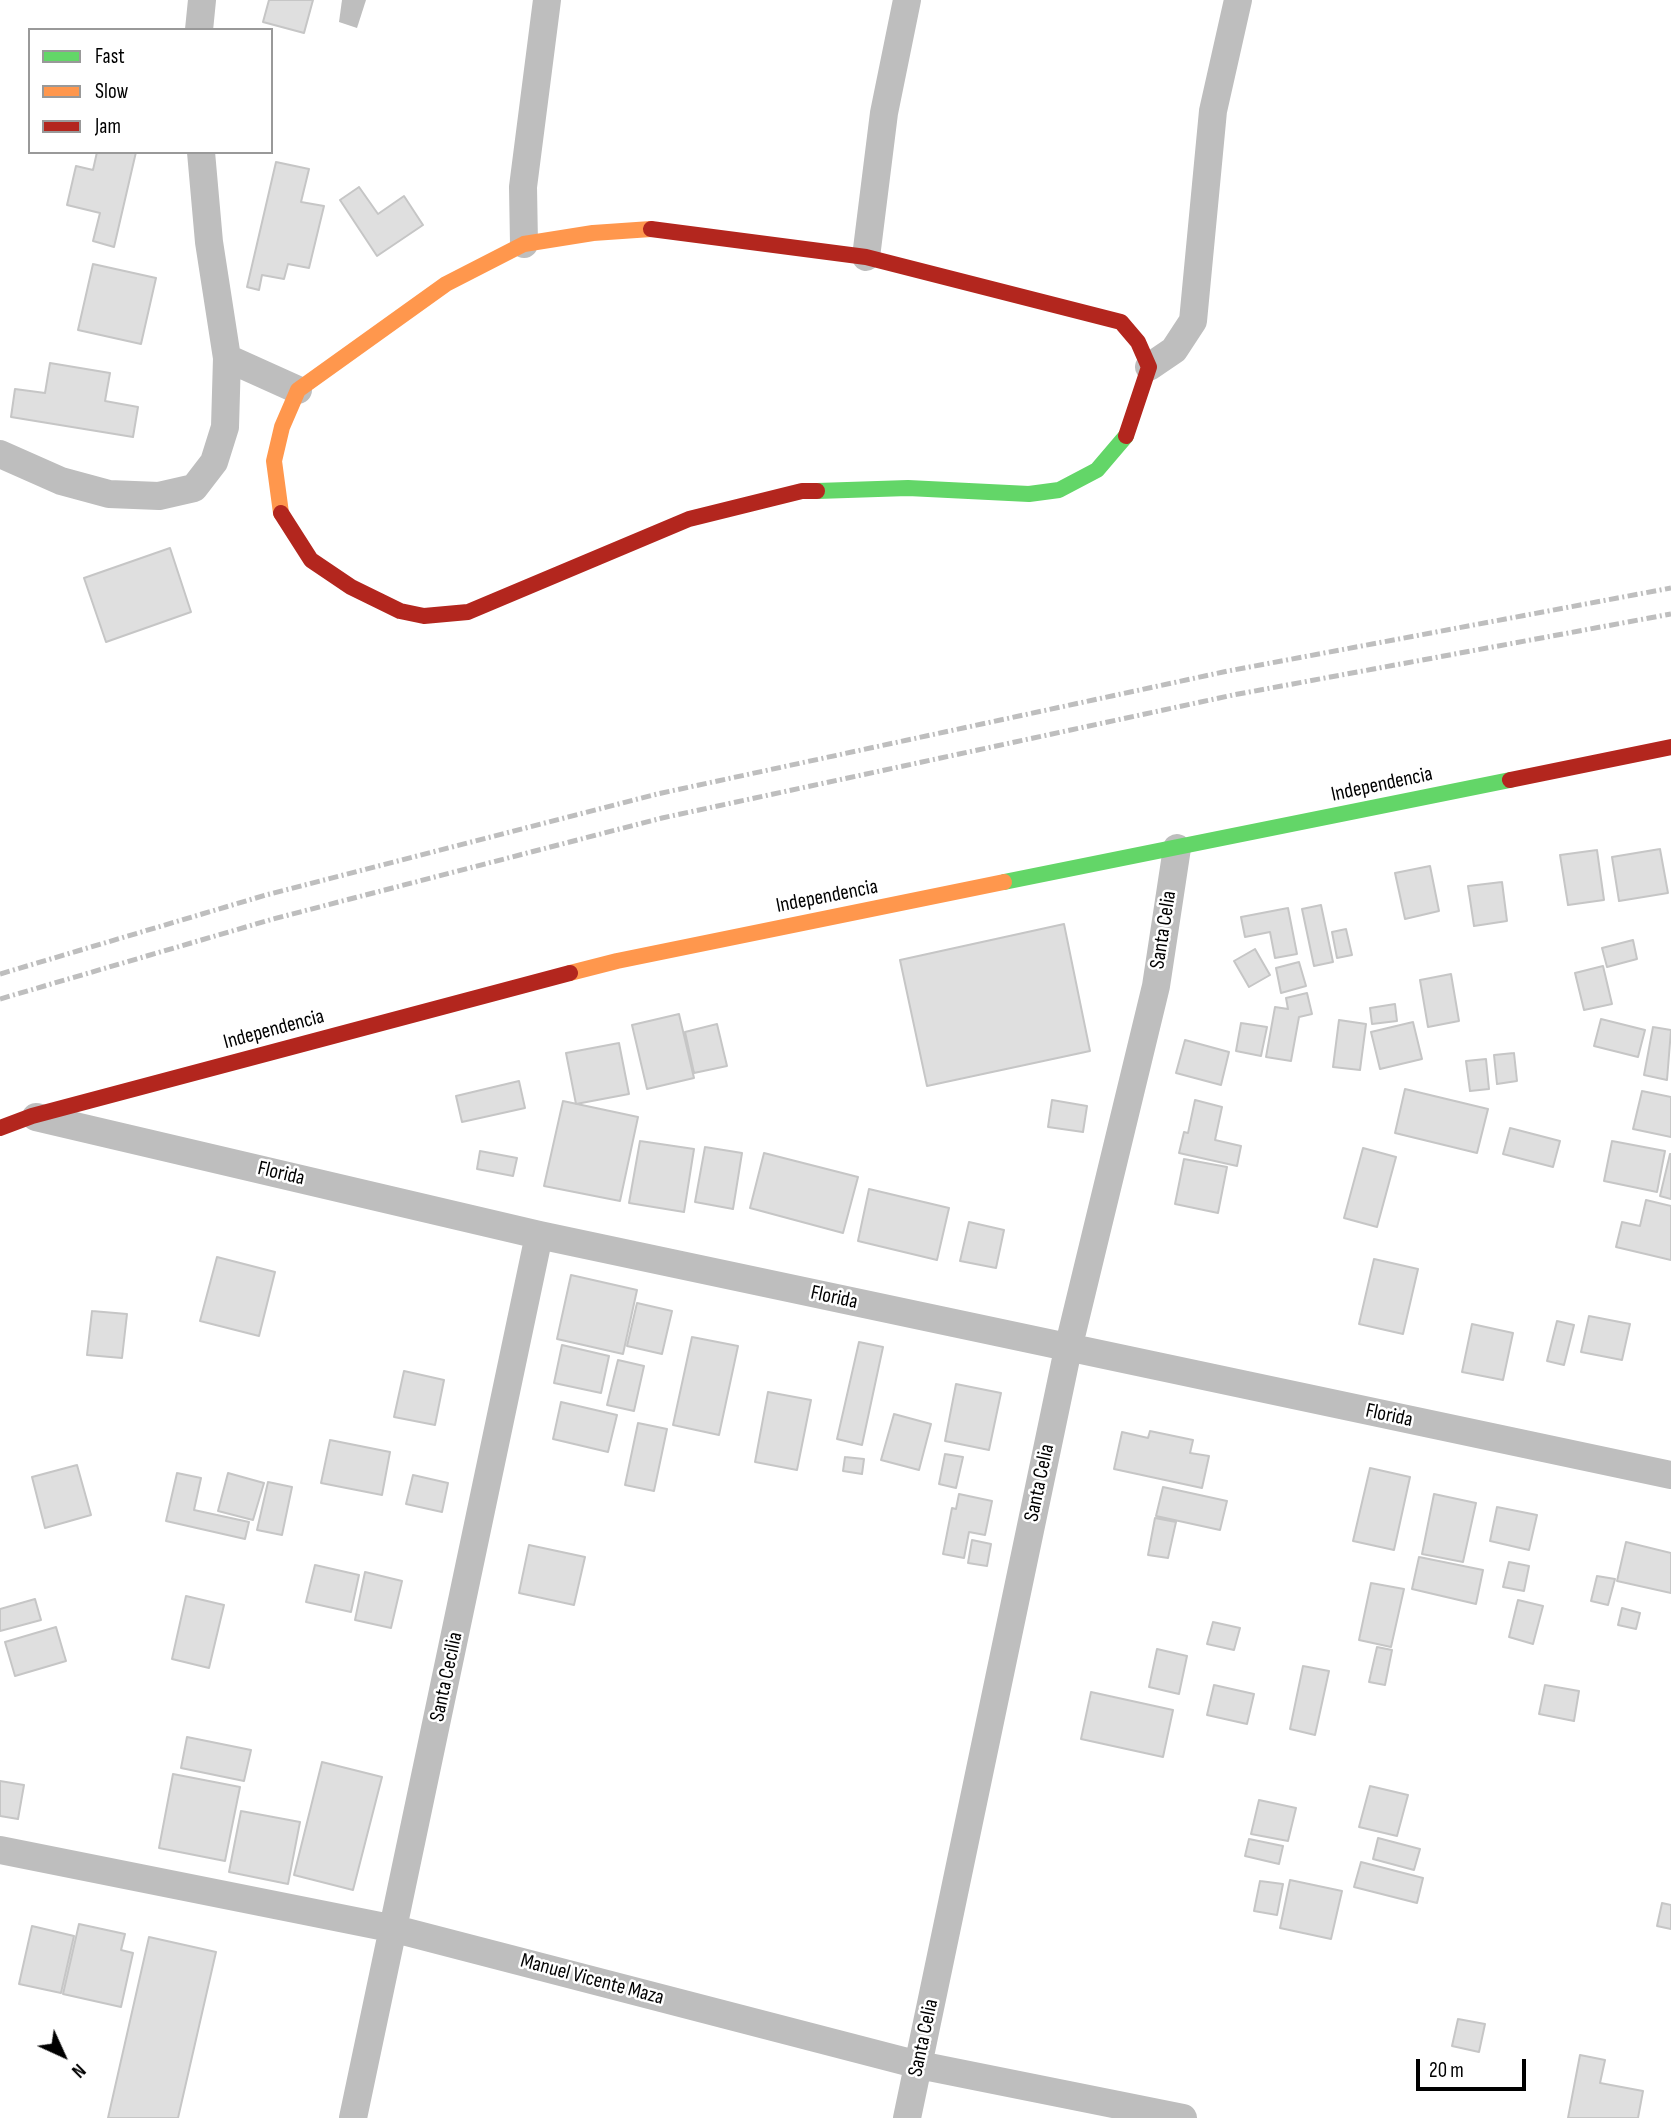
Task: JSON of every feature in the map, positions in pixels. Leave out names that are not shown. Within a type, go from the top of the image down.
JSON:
[{"type":"street","points":[[199,28],[202,0]]},
{"type":"street","points":[[524,244],[523,187],[547,0]]},
{"type":"street","points":[[866,257],[884,113],[907,0]]},
{"type":"street","points":[[1149,366],[1138,341],[1121,322],[866,257],[651,229],[593,233],[524,244],[446,284],[298,390],[282,427],[274,461],[279,509],[311,560],[351,587],[400,611],[424,616],[468,612],[689,519],[802,491],[908,488],[1029,494],[1059,490],[1097,470],[1125,439],[1149,366],[1174,350],[1193,321],[1213,111],[1238,0]]},
{"type":"street","points":[[0,454],[61,481],[110,494],[159,496],[194,488],[214,462],[225,428],[227,358],[209,242],[201,154]]},
{"type":"street","points":[[227,358],[298,390]]},
{"type":"street","name":"Independencia","points":[[0,1128],[32,1116],[617,961],[1671,747]]},
{"type":"street","name":"Santa Celia","points":[[907,2118],[1068,1349],[1156,986],[1177,848]]},
{"type":"street","name":"Florida","points":[[0,1108],[539,1235],[1671,1475]]},
{"type":"street","name":"Santa Cecilia","points":[[353,2118],[395,1929],[539,1235]]},
{"type":"street","name":"Manuel Vicente Maza","points":[[0,1850],[395,1929],[919,2065],[1183,2118]]},
{"type":"shaded area","points":[[342,0],[366,0],[357,28],[339,22]]},
{"type":"building","points":[[269,0],[313,0],[304,33],[263,22]]},
{"type":"building","points":[[97,154],[136,154],[114,247],[93,241],[100,213],[67,205],[76,166],[93,170]]},
{"type":"building","points":[[276,162],[309,169],[301,202],[324,206],[309,268],[288,264],[284,279],[262,275],[259,290],[247,287]]},
{"type":"building","points":[[359,187],[378,214],[404,196],[423,225],[377,256],[340,200]]},
{"type":"building","points":[[93,264],[156,278],[141,344],[78,330]]},
{"type":"building","points":[[50,363],[110,373],[105,401],[138,407],[133,437],[11,417],[15,389],[45,393]]},
{"type":"building","points":[[170,548],[191,612],[106,642],[84,578]]},
{"type":"building","points":[[1660,849],[1668,893],[1619,901],[1612,857]]},
{"type":"building","points":[[1597,850],[1604,900],[1568,905],[1560,855]]},
{"type":"building","points":[[1430,866],[1439,911],[1405,919],[1395,873]]},
{"type":"building","points":[[1502,882],[1507,921],[1474,926],[1468,886]]},
{"type":"building","points":[[1321,905],[1333,962],[1314,966],[1302,909]]},
{"type":"building","points":[[1288,908],[1297,954],[1275,958],[1270,932],[1245,937],[1241,917]]},
{"type":"building","points":[[1064,924],[1090,1051],[927,1086],[900,960]]},
{"type":"building","points":[[1346,929],[1352,955],[1337,958],[1332,932]]},
{"type":"building","points":[[1633,940],[1637,959],[1607,967],[1602,948]]},
{"type":"building","points":[[1255,949],[1270,975],[1249,987],[1234,961]]},
{"type":"building","points":[[1299,962],[1306,986],[1281,993],[1276,968]]},
{"type":"building","points":[[1603,966],[1612,1004],[1584,1010],[1575,973]]},
{"type":"building","points":[[1451,974],[1459,1021],[1428,1027],[1420,980]]},
{"type":"building","points":[[1307,993],[1312,1014],[1299,1017],[1291,1061],[1266,1057],[1275,1007],[1288,1009],[1286,998]]},
{"type":"building","points":[[1395,1004],[1397,1021],[1372,1024],[1370,1008]]},
{"type":"building","points":[[679,1014],[694,1078],[647,1089],[632,1025]]},
{"type":"building","points":[[1601,1019],[1645,1030],[1638,1057],[1594,1046]]},
{"type":"building","points":[[1339,1020],[1366,1024],[1360,1070],[1333,1067]]},
{"type":"building","points":[[1413,1022],[1422,1059],[1380,1069],[1371,1032]]},
{"type":"building","points":[[1241,1023],[1267,1027],[1261,1056],[1236,1051]]},
{"type":"building","points":[[717,1024],[727,1066],[694,1073],[685,1032]]},
{"type":"building","points":[[1653,1027],[1671,1030],[1667,1080],[1644,1075]]},
{"type":"building","points":[[1185,1040],[1229,1052],[1221,1085],[1176,1073]]},
{"type":"building","points":[[619,1043],[629,1094],[576,1104],[566,1053]]},
{"type":"building","points":[[1514,1053],[1517,1081],[1497,1084],[1494,1055]]},
{"type":"building","points":[[1486,1059],[1489,1089],[1470,1091],[1466,1061]]},
{"type":"building","points":[[519,1081],[525,1108],[462,1122],[456,1096]]},
{"type":"building","points":[[1405,1089],[1488,1109],[1477,1153],[1395,1133]]},
{"type":"building","points":[[1642,1091],[1671,1097],[1671,1137],[1633,1129]]},
{"type":"building","points":[[1052,1100],[1087,1106],[1083,1132],[1048,1127]]},
{"type":"building","points":[[1195,1100],[1222,1107],[1215,1140],[1241,1146],[1237,1166],[1179,1153],[1184,1132],[1188,1133]]},
{"type":"building","points":[[563,1101],[638,1117],[620,1201],[544,1186]]},
{"type":"building","points":[[1510,1128],[1560,1141],[1553,1167],[1503,1154]]},
{"type":"building","points":[[640,1141],[694,1149],[684,1212],[629,1203]]},
{"type":"building","points":[[1612,1141],[1665,1151],[1657,1192],[1604,1181]]},
{"type":"building","points":[[705,1147],[742,1153],[733,1209],[695,1202]]},
{"type":"building","points":[[1363,1148],[1396,1157],[1377,1227],[1344,1218]]},
{"type":"building","points":[[480,1151],[517,1158],[513,1176],[477,1169]]},
{"type":"building","points":[[764,1153],[858,1177],[843,1233],[750,1208]]},
{"type":"building","points":[[1671,1154],[1671,1199],[1660,1196]]},
{"type":"building","points":[[1184,1159],[1227,1167],[1218,1213],[1175,1204]]},
{"type":"building","points":[[869,1189],[949,1208],[937,1260],[858,1241]]},
{"type":"building","points":[[1646,1200],[1671,1206],[1671,1260],[1616,1247],[1622,1222],[1640,1226]]},
{"type":"building","points":[[969,1222],[1004,1230],[996,1268],[960,1261]]},
{"type":"building","points":[[217,1257],[275,1272],[259,1336],[200,1321]]},
{"type":"building","points":[[1374,1259],[1418,1269],[1403,1334],[1359,1324]]},
{"type":"building","points":[[571,1275],[637,1290],[623,1354],[557,1339]]},
{"type":"building","points":[[637,1303],[672,1311],[662,1354],[627,1346]]},
{"type":"building","points":[[92,1311],[127,1314],[122,1358],[87,1355]]},
{"type":"building","points":[[1589,1316],[1630,1324],[1622,1360],[1581,1352]]},
{"type":"building","points":[[1557,1321],[1574,1325],[1564,1365],[1547,1361]]},
{"type":"building","points":[[1472,1324],[1513,1333],[1503,1380],[1462,1372]]},
{"type":"building","points":[[692,1337],[738,1346],[719,1435],[673,1425]]},
{"type":"building","points":[[859,1342],[883,1347],[862,1445],[837,1439]]},
{"type":"building","points":[[562,1345],[609,1356],[601,1393],[554,1383]]},
{"type":"building","points":[[618,1360],[644,1366],[634,1411],[607,1405]]},
{"type":"building","points":[[404,1371],[444,1380],[435,1425],[394,1417]]},
{"type":"building","points":[[956,1384],[1001,1393],[989,1450],[945,1441]]},
{"type":"building","points":[[768,1392],[811,1400],[797,1470],[755,1462]]},
{"type":"building","points":[[561,1402],[617,1415],[608,1452],[553,1439]]},
{"type":"building","points":[[894,1414],[931,1424],[919,1470],[881,1460]]},
{"type":"building","points":[[638,1423],[667,1429],[654,1491],[625,1485]]},
{"type":"building","points":[[1150,1431],[1193,1440],[1190,1453],[1209,1456],[1202,1488],[1114,1469],[1122,1432],[1148,1438]]},
{"type":"building","points":[[330,1440],[390,1452],[382,1495],[321,1483]]},
{"type":"building","points":[[945,1454],[963,1457],[956,1488],[939,1484]]},
{"type":"building","points":[[845,1457],[864,1459],[862,1474],[843,1471]]},
{"type":"building","points":[[77,1465],[91,1515],[45,1528],[32,1477]]},
{"type":"building","points":[[1370,1468],[1410,1477],[1394,1550],[1353,1541]]},
{"type":"building","points":[[177,1473],[201,1478],[194,1510],[249,1522],[245,1539],[166,1521]]},
{"type":"building","points":[[228,1473],[264,1483],[253,1520],[218,1511]]},
{"type":"building","points":[[413,1475],[448,1483],[442,1512],[406,1504]]},
{"type":"building","points":[[268,1482],[292,1487],[282,1535],[257,1530]]},
{"type":"building","points":[[1163,1487],[1227,1501],[1220,1530],[1156,1516]]},
{"type":"building","points":[[959,1494],[992,1501],[985,1535],[969,1532],[964,1558],[943,1554],[952,1508],[956,1509]]},
{"type":"building","points":[[1434,1494],[1476,1503],[1463,1562],[1422,1554]]},
{"type":"building","points":[[1497,1507],[1537,1515],[1529,1550],[1490,1541]]},
{"type":"building","points":[[1155,1518],[1176,1522],[1168,1558],[1148,1555]]},
{"type":"building","points":[[972,1540],[991,1544],[987,1566],[968,1563]]},
{"type":"building","points":[[1626,1542],[1671,1553],[1671,1593],[1617,1581]]},
{"type":"building","points":[[529,1545],[585,1557],[574,1605],[519,1593]]},
{"type":"building","points":[[1419,1557],[1483,1570],[1476,1604],[1412,1589]]},
{"type":"building","points":[[1509,1562],[1529,1566],[1524,1591],[1503,1587]]},
{"type":"building","points":[[315,1565],[359,1575],[351,1612],[306,1602]]},
{"type":"building","points":[[365,1572],[402,1581],[391,1628],[355,1620]]},
{"type":"building","points":[[1597,1576],[1615,1579],[1608,1605],[1591,1601]]},
{"type":"building","points":[[1371,1583],[1404,1589],[1391,1647],[1359,1640]]},
{"type":"building","points":[[186,1596],[224,1605],[209,1668],[172,1659]]},
{"type":"building","points":[[35,1599],[41,1620],[0,1631],[0,1609]]},
{"type":"building","points":[[1518,1600],[1543,1606],[1533,1644],[1509,1637]]},
{"type":"building","points":[[1622,1608],[1640,1613],[1636,1629],[1618,1625]]},
{"type":"building","points":[[1213,1622],[1240,1628],[1234,1650],[1207,1644]]},
{"type":"building","points":[[56,1627],[66,1661],[15,1676],[5,1642]]},
{"type":"building","points":[[1377,1647],[1392,1650],[1385,1685],[1369,1682]]},
{"type":"building","points":[[1157,1649],[1187,1656],[1179,1694],[1149,1687]]},
{"type":"building","points":[[1303,1666],[1329,1671],[1315,1735],[1290,1729]]},
{"type":"building","points":[[1214,1685],[1254,1694],[1247,1724],[1207,1715]]},
{"type":"building","points":[[1545,1685],[1579,1691],[1574,1721],[1539,1714]]},
{"type":"building","points":[[1091,1692],[1173,1710],[1163,1757],[1081,1739]]},
{"type":"building","points":[[187,1737],[251,1750],[244,1781],[181,1768]]},
{"type":"building","points":[[322,1762],[382,1777],[353,1890],[294,1875]]},
{"type":"building","points":[[173,1774],[240,1787],[225,1861],[159,1848]]},
{"type":"building","points":[[0,1781],[24,1785],[18,1819],[0,1816]]},
{"type":"building","points":[[1370,1786],[1408,1795],[1397,1836],[1359,1827]]},
{"type":"building","points":[[1259,1800],[1296,1808],[1288,1841],[1251,1834]]},
{"type":"building","points":[[241,1811],[300,1822],[288,1884],[229,1872]]},
{"type":"building","points":[[1378,1838],[1420,1849],[1414,1870],[1373,1859]]},
{"type":"building","points":[[1249,1839],[1283,1846],[1279,1864],[1245,1856]]},
{"type":"building","points":[[1361,1862],[1423,1878],[1417,1903],[1354,1887]]},
{"type":"building","points":[[1290,1880],[1342,1891],[1331,1939],[1280,1928]]},
{"type":"building","points":[[1260,1881],[1283,1884],[1277,1915],[1254,1911]]},
{"type":"building","points":[[1662,1903],[1671,1905],[1671,1929],[1657,1926]]},
{"type":"building","points":[[79,1924],[125,1934],[121,1950],[133,1953],[121,2007],[63,1994]]},
{"type":"building","points":[[32,1926],[74,1936],[61,1993],[19,1984]]},
{"type":"building","points":[[149,1937],[216,1952],[178,2118],[108,2118]]},
{"type":"building","points":[[1458,2019],[1485,2024],[1479,2052],[1452,2046]]},
{"type":"building","points":[[1580,2055],[1605,2060],[1600,2083],[1643,2091],[1638,2118],[1568,2118]]},
{"type":"railway","points":[[0,974],[266,895],[657,794],[1228,671],[1671,588]]},
{"type":"railway","points":[[0,999],[273,919],[662,818],[1233,695],[1671,614]]},
{"type":"traffic: fast","points":[[817,491],[908,488],[1029,494],[1059,490],[1097,470],[1126,436]]},
{"type":"traffic: fast","points":[[1004,882],[1510,780]]},
{"type":"traffic: slow","points":[[281,513],[274,461],[282,427],[298,390],[446,284],[524,244],[593,233],[651,229]]},
{"type":"traffic: slow","points":[[570,973],[1004,882]]},
{"type":"traffic: jam","points":[[651,229],[866,257],[1121,322],[1138,342],[1149,367],[1126,436]]},
{"type":"traffic: jam","points":[[281,513],[311,560],[351,587],[400,611],[424,616],[468,612],[689,519],[802,491],[817,491]]},
{"type":"traffic: jam","points":[[1510,780],[1671,747]]},
{"type":"traffic: jam","points":[[0,1128],[32,1116],[570,973]]}]
